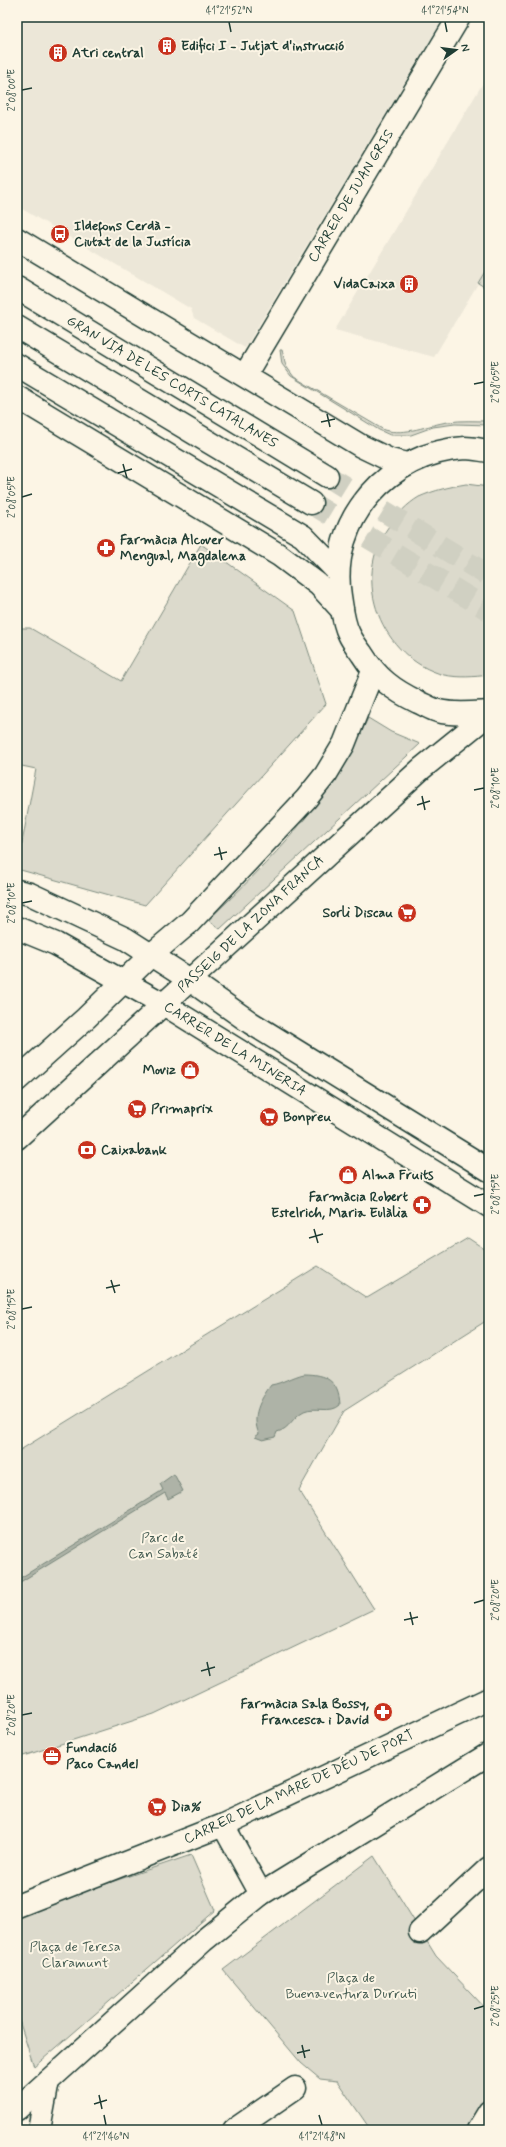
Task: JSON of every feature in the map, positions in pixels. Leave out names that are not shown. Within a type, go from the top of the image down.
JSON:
[{"type":"main road","name":"CARRER DE JUAN GRIS","points":[[244,375],[459,17]]},
{"type":"main road","points":[[17,240],[361,446],[390,460],[407,464]]},
{"type":"main road","name":"GRAN VIA DE LES CORTS CATALANES","points":[[17,288],[327,476]]},
{"type":"main road","points":[[17,327],[311,503]]},
{"type":"main road","points":[[17,365],[304,536],[338,572]]},
{"type":"main road","points":[[17,398],[279,555],[319,585],[342,610]]},
{"type":"main road","points":[[489,451],[465,448],[427,455],[407,464],[388,476],[374,489],[358,509],[347,531],[341,552],[338,572],[342,610],[348,633],[373,671],[398,692],[437,710],[459,713],[489,713]]},
{"type":"main road","points":[[17,1080],[124,982],[151,955],[190,922],[306,799],[326,774],[344,744],[373,671]]},
{"type":"main road","name":"PASSEIG DE LA ZONA FRANCA","points":[[17,1138],[421,769],[489,713]]},
{"type":"main road","points":[[17,891],[30,894],[126,939],[190,980],[251,1023],[489,1170]]},
{"type":"main road","name":"CARRER DE LA MINERIA","points":[[17,928],[56,944],[165,1004],[489,1206]]},
{"type":"main road","name":"CARRER DE LA MARE DE DÉU DE PORT","points":[[17,1906],[223,1825],[489,1699]]},
{"type":"main road","points":[[17,2109],[208,1938],[261,1894],[489,1754]]},
{"type":"main road","points":[[223,1825],[261,1894]]},
{"type":"main road","points":[[420,1932],[489,1868]]},
{"type":"main road","points":[[39,2130],[48,2081]]},
{"type":"main road","points":[[234,2130],[295,2088]]},
{"type":"main road","points":[[478,2130],[489,2112]]},
{"type":"shaded area","points":[[17,17],[444,17],[245,348],[194,318],[191,309],[17,206]]},
{"type":"shaded area","points":[[489,73],[489,265],[434,357],[335,330]]},
{"type":"shaded area","points":[[303,1374],[318,1375],[330,1380],[337,1390],[340,1405],[336,1408],[328,1410],[313,1409],[304,1411],[288,1426],[277,1432],[275,1437],[263,1440],[255,1437],[259,1434],[256,1421],[258,1408],[263,1396],[271,1385]]},
{"type":"shaded area","points":[[174,1474],[183,1491],[168,1499],[165,1493],[17,1584],[17,1580],[163,1490],[160,1484]]},
{"type":"green space","points":[[489,265],[489,290],[478,283]]},
{"type":"green space","points":[[280,350],[282,350],[286,366],[294,377],[384,430],[400,432],[440,423],[458,421],[489,421],[489,425],[455,424],[433,427],[411,435],[390,435],[379,430],[291,376],[282,364]]},
{"type":"green space","points":[[466,484],[489,487],[489,675],[472,677],[444,675],[422,666],[403,652],[389,634],[378,614],[373,592],[372,569],[378,547],[389,526],[406,506],[419,497],[442,489]]},
{"type":"green space","points":[[201,544],[295,611],[326,704],[145,905],[17,869],[36,769],[17,765],[17,628],[30,628],[121,681]]},
{"type":"green space","points":[[368,718],[391,732],[420,744],[220,929],[208,920],[254,875],[298,827],[337,775],[354,747]]},
{"type":"green space","name":"Parc de Can Sabaté","points":[[468,1238],[489,1252],[489,1319],[344,1411],[299,1490],[374,1609],[154,1714],[17,1758],[17,1452],[318,1266],[367,1298]]},
{"type":"green space","name":"Plaça de Teresa Claramunt","points":[[191,1855],[215,1910],[34,2067],[17,2014],[17,1914]]},
{"type":"green space","name":"Plaça de Buenaventura Durruti","points":[[374,1856],[436,1956],[489,2012],[489,2090],[470,2130],[364,2130],[368,2126],[337,2081],[320,2079],[301,2063],[223,1970]]},
{"type":"tunnel","points":[[327,476],[489,576]]},
{"type":"tunnel","points":[[311,503],[489,610]]},
{"type":"place","name":"Edifici I - Jutjat d'instrucció","points":[[167,46]]},
{"type":"place","name":"Atri central","points":[[58,53]]},
{"type":"place","name":"Ildefons Cerdà - Ciutat de la Justícia","points":[[60,234]]},
{"type":"place","name":"VidaCaixa","points":[[409,284]]},
{"type":"place","name":"Farmàcia Alcover Mengual, Magdalena","points":[[106,548]]},
{"type":"place","name":"Sorli Discau","points":[[407,913]]},
{"type":"place","name":"Moviz","points":[[190,1070]]},
{"type":"place","name":"Primaprix","points":[[137,1109]]},
{"type":"place","name":"Bonpreu","points":[[269,1117]]},
{"type":"place","name":"Caixabank","points":[[87,1150]]},
{"type":"place","name":"Alma Fruits","points":[[348,1175]]},
{"type":"place","name":"Farmàcia Robert Estelrich, Maria Eulàlia","points":[[422,1205]]},
{"type":"place","name":"Farmàcia Sala Bossy, Francesca i David","points":[[383,1712]]},
{"type":"place","name":"Fundació Paco Candel","points":[[52,1756]]},
{"type":"place","name":"Dia%","points":[[157,1807]]}]
